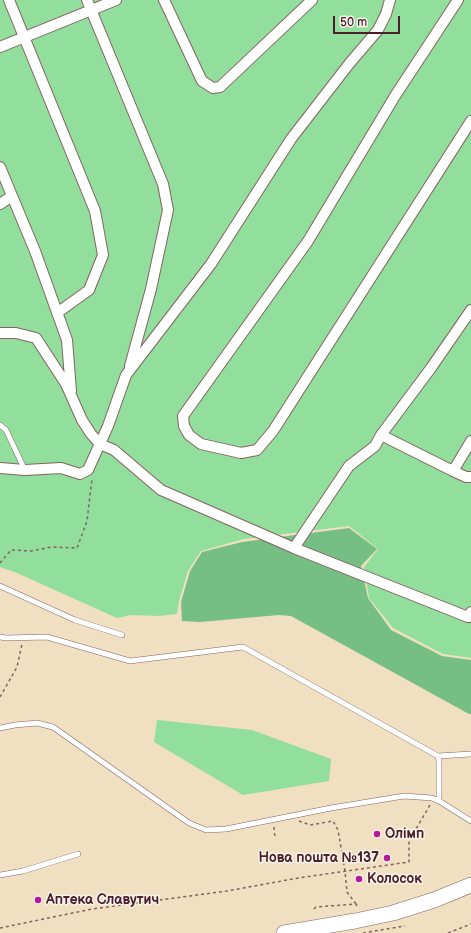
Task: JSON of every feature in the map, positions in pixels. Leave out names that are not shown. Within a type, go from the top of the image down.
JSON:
[{"type":"main road","points":[[284,933],[355,921],[393,912],[434,900],[471,885]]},
{"type":"street","points":[[9,0],[95,211],[103,255],[89,290],[57,313]]},
{"type":"street","points":[[0,47],[24,38],[89,5],[116,0]]},
{"type":"street","points":[[164,0],[202,80],[213,88],[220,87],[312,0]]},
{"type":"street","points":[[0,468],[25,470],[61,468],[80,474],[88,470],[108,426],[126,376],[211,264],[291,139],[349,64],[378,30],[386,14],[390,0]]},
{"type":"street","points":[[458,0],[395,96],[308,241],[183,416],[184,426],[189,435],[201,444],[241,453],[257,450],[277,424],[471,121]]},
{"type":"street","points":[[89,5],[163,184],[168,210],[151,289],[129,372]]},
{"type":"street","points":[[0,167],[35,251],[67,340],[72,396]]},
{"type":"street","points":[[0,204],[12,196]]},
{"type":"street","points":[[294,548],[349,466],[375,446],[381,435],[431,368],[471,310]]},
{"type":"street","points":[[0,333],[16,333],[36,338],[66,384],[82,420],[100,445],[114,450],[161,490],[294,548],[468,617],[471,612]]},
{"type":"street","points":[[381,435],[453,471],[471,478]]},
{"type":"street","points":[[453,471],[471,441]]},
{"type":"lane","points":[[0,425],[6,430],[25,470]]},
{"type":"lane","points":[[0,586],[75,620],[122,635]]},
{"type":"lane","points":[[0,637],[47,637],[130,661],[243,647],[438,756],[471,754]]},
{"type":"lane","points":[[0,728],[15,725],[37,724],[53,727],[189,823],[206,830],[226,829],[331,808],[404,796],[432,798],[471,821]]},
{"type":"lane","points":[[438,756],[440,761],[439,801]]},
{"type":"lane","points":[[0,875],[23,871],[78,854]]},
{"type":"path","points":[[0,563],[11,550],[31,551],[52,547],[77,548],[87,521],[93,480],[88,470]]},
{"type":"path","points":[[0,697],[17,667],[23,638]]},
{"type":"path","points":[[0,928],[92,909],[228,891],[298,878],[409,862],[409,841],[432,802],[432,798]]},
{"type":"path","points":[[296,820],[310,825],[333,821],[338,830],[347,892],[356,904],[358,910]]},
{"type":"path","points":[[274,825],[275,839]]},
{"type":"path","points":[[314,909],[316,907],[356,904]]},
{"type":"path","points":[[448,933],[471,924]]},
{"type":"path","points":[[363,933],[404,926]]},
{"type":"green space","points":[[0,0],[471,0],[471,658],[443,654],[393,628],[369,598],[364,567],[378,549],[349,526],[244,539],[201,551],[188,571],[179,601],[177,614],[160,616],[131,615],[117,618],[17,573],[0,567]]},
{"type":"green space","points":[[349,528],[377,549],[361,566],[368,598],[391,630],[442,656],[471,660],[471,714],[291,616],[279,615],[200,622],[182,621],[181,602],[190,571],[202,552],[242,542]]},
{"type":"green space","points":[[157,720],[252,730],[331,759],[329,781],[243,795],[154,742]]},
{"type":"place","name":"Олімп","points":[[377,834]]},
{"type":"place","name":"Нова пошта №137","points":[[387,858]]},
{"type":"place","name":"Колосок","points":[[359,879]]},
{"type":"place","name":"Аптека Славутич","points":[[38,900]]}]
